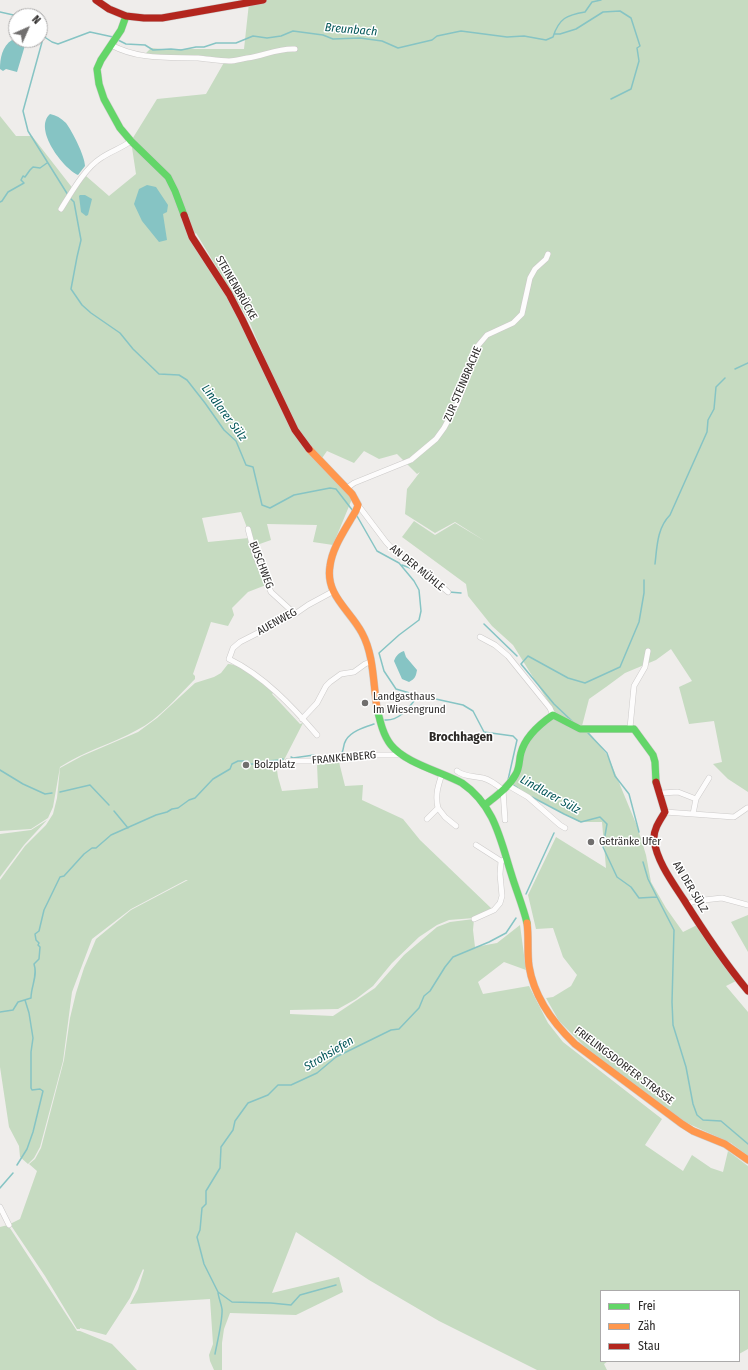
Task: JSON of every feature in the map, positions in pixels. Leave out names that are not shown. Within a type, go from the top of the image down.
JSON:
[{"type":"main road","points":[[96,0],[110,9],[126,16],[144,18],[162,18],[263,0]]},
{"type":"main road","name":"STEINENBRÜCKE","points":[[126,16],[121,30],[98,64],[97,69],[99,84],[111,114],[120,128],[168,177],[175,191],[192,236],[232,300],[295,430],[313,454],[347,488]]},
{"type":"main road","points":[[347,488],[356,499],[358,506]]},
{"type":"main road","name":"FRIELINGSDORFER STRASSE","points":[[358,506],[338,544],[329,566],[329,578],[332,592],[361,630],[366,642],[378,708],[385,736],[396,751],[401,755],[469,787],[478,795],[485,805],[493,819],[504,860],[527,923],[529,961],[533,982],[542,1003],[555,1024],[574,1044],[682,1124],[693,1131],[725,1144],[748,1160]]},
{"type":"main road","points":[[485,805],[508,785],[518,771],[521,750],[524,743],[539,726],[553,715],[580,729],[630,728],[634,730],[653,755],[655,762],[655,777],[665,812]]},
{"type":"main road","name":"AN DER SÜLZ","points":[[665,812],[654,833],[654,840],[668,876],[730,969],[748,991]]},
{"type":"street","points":[[115,40],[122,50],[150,58],[200,58],[230,61],[256,57],[285,48],[295,49]]},
{"type":"street","points":[[61,209],[95,162],[103,156],[132,141]]},
{"type":"street","name":"ZUR STEINBRACHE","points":[[347,488],[354,483],[411,460],[436,439],[444,428],[456,404],[471,368],[476,348],[487,335],[513,323],[522,314],[530,278],[535,270],[546,259],[548,254]]},
{"type":"street","name":"AN DER MÜHLE","points":[[358,506],[398,555],[430,576],[448,592]]},
{"type":"street","name":"BUSCHWEG","points":[[248,529],[256,555],[271,592],[295,614]]},
{"type":"street","name":"AUENWEG","points":[[302,719],[276,691],[229,659],[234,648],[240,642],[295,614],[332,592]]},
{"type":"street","points":[[480,637],[495,645],[508,656],[550,708],[553,715]]},
{"type":"street","points":[[630,728],[634,686],[645,667],[648,651]]},
{"type":"street","points":[[317,735],[302,719],[317,703],[326,686],[330,682],[341,674],[354,672],[370,662]]},
{"type":"street","name":"FRANKENBERG","points":[[288,761],[326,761],[373,755],[401,755]]},
{"type":"street","points":[[457,771],[461,774],[508,785],[528,797],[565,828]]},
{"type":"street","points":[[442,774],[436,791],[438,808],[445,817],[456,826]]},
{"type":"street","points":[[693,814],[696,799],[709,778]]},
{"type":"street","points":[[505,820],[508,785]]},
{"type":"street","points":[[660,793],[678,792],[696,799]]},
{"type":"street","points":[[427,818],[438,808]]},
{"type":"street","points":[[665,812],[734,816],[746,808]]},
{"type":"street","points":[[474,919],[494,910],[500,902],[502,896],[500,874],[504,860],[476,846]]},
{"type":"street","points":[[687,904],[695,900],[722,898],[748,905]]},
{"type":"street","points":[[0,1207],[9,1225]]},
{"type":"green space","points":[[265,0],[748,0],[748,792],[728,779],[713,764],[722,762],[714,721],[689,724],[679,687],[692,681],[671,649],[656,660],[625,673],[589,699],[582,726],[575,725],[554,711],[513,645],[492,626],[468,596],[466,584],[402,537],[414,521],[435,535],[455,523],[485,541],[455,522],[435,533],[405,514],[407,489],[420,472],[417,474],[397,454],[379,459],[364,451],[354,463],[327,451],[320,461],[352,499],[333,545],[313,542],[317,525],[267,524],[271,540],[254,546],[241,512],[202,518],[208,542],[249,538],[266,585],[248,592],[232,608],[234,615],[228,626],[211,622],[193,674],[195,679],[160,714],[137,730],[79,756],[60,767],[53,807],[48,818],[31,829],[0,831],[0,116],[16,136],[32,136],[74,190],[86,176],[109,196],[136,174],[131,141],[157,99],[206,94],[226,59],[155,56],[145,54],[151,48],[244,49],[249,3]],"holes":[[[196,233],[249,321],[291,421],[229,294],[192,236]]]},
{"type":"green space","points":[[228,664],[240,667],[274,692],[272,694],[300,724],[303,723],[284,760],[276,763],[282,791],[318,788],[317,763],[339,762],[345,786],[363,785],[362,800],[403,819],[420,840],[492,909],[474,918],[449,920],[437,925],[419,937],[392,963],[373,986],[356,999],[338,1009],[290,1010],[290,1014],[333,1016],[375,988],[404,955],[437,927],[450,922],[474,919],[473,930],[475,947],[497,943],[520,925],[526,970],[504,962],[478,982],[483,994],[529,986],[548,1023],[563,1042],[662,1119],[645,1145],[683,1171],[692,1155],[711,1168],[723,1172],[728,1151],[748,1166],[748,1349],[740,1353],[740,1290],[600,1290],[600,1362],[607,1362],[604,1364],[607,1370],[537,1370],[439,1321],[369,1280],[296,1232],[272,1293],[339,1277],[343,1292],[296,1315],[230,1313],[224,1329],[222,1343],[222,1370],[214,1370],[210,1361],[209,1355],[213,1344],[210,1299],[130,1304],[138,1289],[144,1270],[143,1269],[130,1298],[106,1335],[80,1328],[77,1329],[45,1276],[10,1224],[20,1219],[37,1171],[29,1164],[35,1159],[41,1148],[64,1060],[70,1018],[76,993],[96,939],[131,910],[188,880],[131,909],[92,939],[72,992],[63,1061],[40,1147],[34,1158],[28,1164],[20,1157],[19,1146],[9,1127],[0,1067],[0,880],[25,846],[46,825],[53,814],[57,798],[60,768],[82,756],[138,732],[157,718],[195,683],[214,677],[221,673]]},
{"type":"green space","points":[[553,718],[588,731],[608,756],[637,826],[646,855],[651,882],[666,908],[683,932],[697,925],[738,980],[726,986],[748,1012],[748,1156],[731,1143],[678,1119],[584,1046],[559,1021],[546,998],[553,997],[571,986],[577,975],[563,957],[553,928],[536,929],[528,895],[556,837],[606,868],[602,822],[579,822],[511,785],[525,743]]},
{"type":"green space","points":[[47,820],[24,845],[0,877],[0,834],[31,830]]},
{"type":"green space","points":[[748,915],[748,952],[731,922]]},
{"type":"green space","points":[[8,1225],[77,1331],[112,1344],[137,1370],[0,1370],[0,1227]]},
{"type":"water","points":[[8,44],[8,48],[24,48],[17,72],[6,69],[3,71],[0,69],[2,53]]},
{"type":"water","points":[[50,114],[58,117],[66,123],[78,144],[85,166],[78,175],[65,165],[58,157],[47,138],[45,129],[46,121]]},
{"type":"water","points":[[147,185],[156,187],[168,205],[167,212],[163,214],[167,240],[159,242],[142,221],[134,204],[139,189]]},
{"type":"water","points":[[80,195],[85,195],[92,199],[88,215],[86,216],[81,212]]},
{"type":"water","points":[[404,651],[406,657],[417,670],[413,680],[409,682],[402,679],[394,661],[400,653]]},
{"type":"waterway","name":"Breunbach","points":[[118,40],[126,44],[145,45],[153,50],[181,50],[204,47],[216,43],[236,43],[253,36],[267,38],[281,36],[293,31],[323,35],[333,39],[360,38],[382,41],[398,48],[432,40],[437,36],[461,31],[507,37],[524,36],[546,40],[553,37],[555,31],[564,18],[573,14],[585,12],[592,2],[601,0]]},
{"type":"waterway","points":[[554,34],[560,34],[576,29],[603,12],[620,11],[631,18],[640,46],[637,48],[639,61],[631,89],[611,99]]},
{"type":"waterway","name":"Lindlarer Sülz","points":[[0,12],[8,14]]},
{"type":"waterway","name":"Breunbach","points":[[48,39],[58,44],[90,32],[113,37]]},
{"type":"waterway","name":"Lindlarer Sülz","points":[[40,48],[23,111],[28,131],[68,195]]},
{"type":"waterway","points":[[0,202],[8,192],[24,183],[21,180],[23,176],[25,177],[33,167],[40,168],[47,163]]},
{"type":"waterway","name":"Lindlarer Sülz","points":[[70,198],[74,202],[81,240],[71,289],[82,305],[120,333],[133,349],[159,374],[179,375],[187,380],[224,430],[236,441],[246,465],[253,467],[262,505],[270,508],[294,495],[330,488],[336,489],[353,511]]},
{"type":"waterway","points":[[735,369],[748,363]]},
{"type":"waterway","points":[[655,564],[657,544],[662,526],[670,515],[707,432],[708,420],[714,409],[716,387],[725,378]]},
{"type":"waterway","name":"Lindlarer Sülz","points":[[357,516],[377,551],[399,563],[414,581],[419,590],[421,611],[419,620],[379,653],[384,671],[396,689],[463,705],[473,711],[484,732],[513,736],[517,740],[508,780]]},
{"type":"waterway","name":"Lindlarer Sülz","points":[[402,565],[410,568]]},
{"type":"waterway","points":[[573,722],[554,704],[521,664],[528,656],[568,678],[585,683],[620,667],[639,622],[644,593],[644,580]]},
{"type":"waterway","points":[[449,592],[461,593]]},
{"type":"waterway","points":[[484,624],[517,656]]},
{"type":"waterway","points":[[385,720],[394,719],[402,714],[414,701],[414,695]]},
{"type":"waterway","points":[[339,757],[342,753],[345,742],[351,734],[374,724]]},
{"type":"waterway","points":[[588,733],[607,753],[615,776],[629,794],[639,832]]},
{"type":"waterway","points":[[291,757],[314,755],[319,759]]},
{"type":"waterway","points":[[0,1012],[13,1010],[18,1002],[31,998],[35,977],[34,964],[39,959],[40,947],[36,940],[35,934],[39,931],[44,910],[60,877],[64,876],[84,854],[92,848],[96,848],[111,835],[156,815],[178,808],[189,800],[195,798],[213,779],[230,769],[232,764],[238,761],[246,761],[250,764],[254,764],[257,761],[264,763],[283,759]]},
{"type":"waterway","points":[[0,770],[23,784],[45,794],[52,793]]},
{"type":"waterway","name":"Lindlarer Sülz","points":[[512,784],[519,789]]},
{"type":"waterway","points":[[60,792],[90,785],[109,805]]},
{"type":"waterway","name":"Lindlarer Sülz","points":[[532,797],[581,822],[600,817],[607,824],[603,847],[617,877],[631,887],[639,898],[657,897],[674,930],[672,1002],[673,1025],[686,1067],[693,1104],[697,1115],[703,1120],[721,1121],[748,1144]]},
{"type":"waterway","points":[[114,811],[128,828]]},
{"type":"waterway","name":"Strohsiefen","points":[[526,894],[554,833]]},
{"type":"waterway","points":[[643,862],[648,879],[657,897]]},
{"type":"waterway","name":"Strohsiefen","points":[[336,1285],[300,1295],[291,1305],[232,1302],[218,1292],[204,1264],[197,1237],[200,1230],[202,1208],[206,1204],[206,1191],[220,1168],[221,1147],[233,1130],[235,1121],[248,1103],[268,1095],[278,1085],[291,1085],[317,1073],[336,1057],[391,1030],[399,1029],[419,1008],[424,996],[430,991],[453,957],[506,933],[516,918]]},
{"type":"waterway","points":[[17,1165],[27,1149],[33,1132],[43,1091],[40,1089],[32,1090],[31,1088],[31,1052],[33,1038],[29,1013],[25,1000]]},
{"type":"waterway","points":[[0,1188],[13,1173]]},
{"type":"waterway","points":[[215,1354],[222,1313],[218,1293]]},
{"type":"traffic: fast","points":[[126,16],[121,30],[101,60],[97,69],[99,84],[104,99],[120,128],[131,141],[168,177],[184,215]]},
{"type":"traffic: fast","points":[[377,708],[386,737],[397,751],[424,767],[462,783],[482,801],[489,812],[499,835],[527,923]]},
{"type":"traffic: fast","points":[[485,805],[510,783],[516,774],[523,747],[529,736],[543,722],[553,715],[580,729],[634,729],[653,755],[655,762],[656,782]]},
{"type":"traffic: slow","points":[[309,449],[352,494],[358,505],[335,547],[331,560],[329,576],[335,594],[362,633],[369,650],[377,708]]},
{"type":"traffic: slow","points":[[527,923],[529,966],[535,988],[546,1009],[567,1036],[575,1044],[682,1124],[693,1131],[725,1144],[748,1160]]},
{"type":"traffic: jam","points":[[96,0],[109,9],[126,16],[144,18],[162,18],[263,0]]},
{"type":"traffic: jam","points":[[184,215],[192,237],[229,294],[242,319],[295,430],[309,449]]},
{"type":"traffic: jam","points":[[656,782],[665,812],[657,825],[654,836],[658,856],[670,879],[707,935],[748,991]]},
{"type":"place","name":"Landgasthaus Im Wiesengrund","points":[[365,703]]},
{"type":"place","name":"Bolzplatz","points":[[246,765]]},
{"type":"place","name":"Getränke Ufer","points":[[591,842]]},
{"type":"district","name":"Brochhagen","points":[[461,737]]}]
